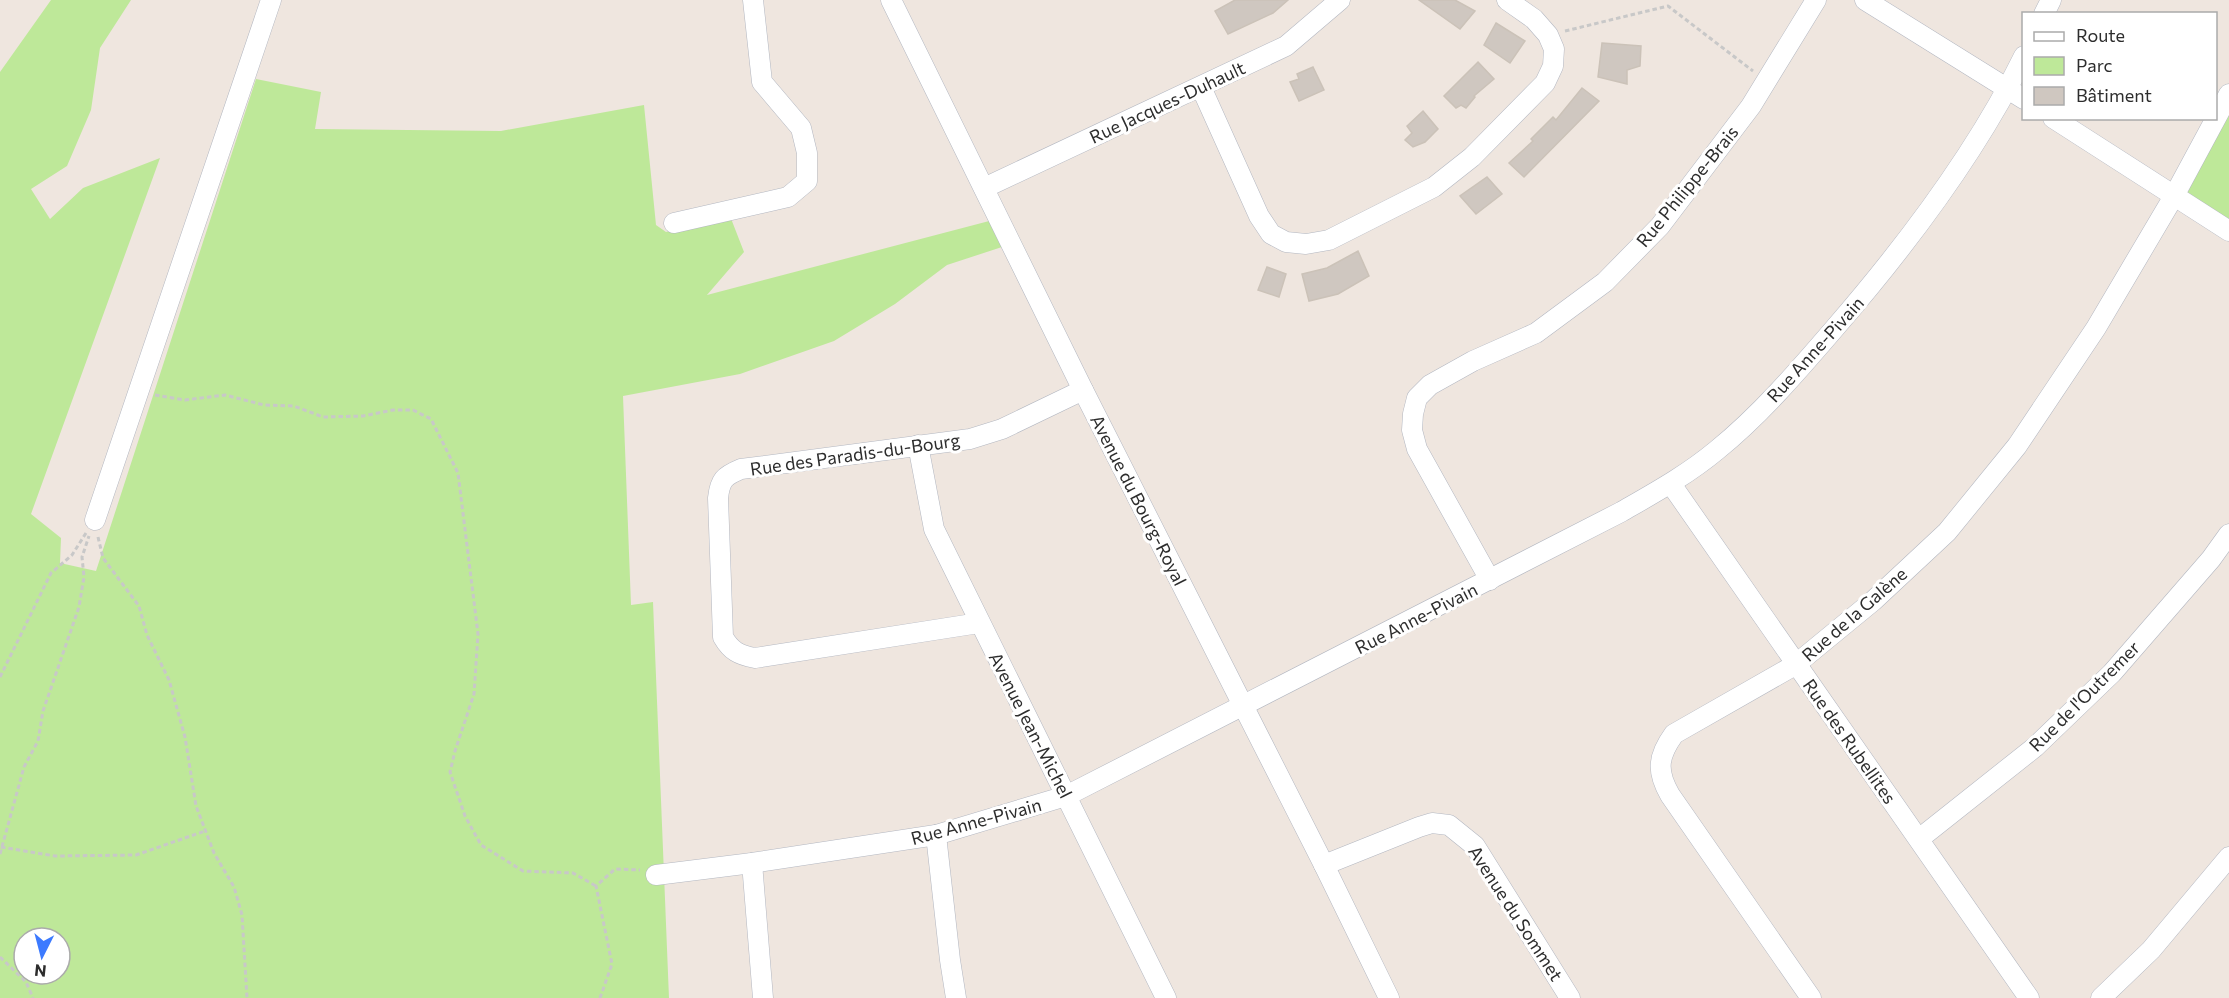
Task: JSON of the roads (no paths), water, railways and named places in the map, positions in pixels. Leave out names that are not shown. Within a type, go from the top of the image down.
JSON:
[{"type":"street","points":[[95,520],[271,0]]},
{"type":"street","points":[[674,223],[788,197],[807,181],[807,153],[801,128],[762,82],[753,0]]},
{"type":"street","name":"Avenue du Bourg-Royal","points":[[891,0],[1083,390],[1389,998]]},
{"type":"street","name":"Rue Jacques-Duhault","points":[[984,188],[1286,46],[1341,0]]},
{"type":"street","points":[[1201,87],[1258,216],[1271,234],[1286,242],[1306,244],[1329,240],[1434,187],[1472,157],[1545,83],[1553,66],[1554,50],[1548,35],[1534,19],[1507,0]]},
{"type":"street","name":"Rue Philippe-Brais","points":[[1490,580],[1417,450],[1412,430],[1417,398],[1430,385],[1473,361],[1536,333],[1605,282],[1660,226],[1750,106],[1816,0]]},
{"type":"street","points":[[1865,0],[2015,94]]},
{"type":"street","name":"Rue Anne-Pivain","points":[[656,875],[936,836],[1066,796],[1490,580],[1671,484],[1717,450],[1783,388],[1858,301],[1933,206],[2015,94],[2022,64]]},
{"type":"street","name":"Rue de la Galène","points":[[2217,116],[2229,94]]},
{"type":"street","points":[[2056,120],[2229,231]]},
{"type":"street","name":"Rue de la Galène","points":[[1811,998],[1661,780],[1660,764],[1665,746],[1674,734],[1795,664],[1873,601],[1947,532],[2017,446],[2096,328],[2174,196],[2215,120]]},
{"type":"street","name":"Rue des Paradis-du-Bourg","points":[[980,623],[755,658],[739,655],[728,647],[723,637],[718,498],[720,484],[730,473],[741,469],[970,439],[1002,429],[1083,390]]},
{"type":"street","name":"Avenue Jean-Michel","points":[[918,445],[934,529],[1166,998]]},
{"type":"street","name":"Rue des Rubellites","points":[[1671,484],[2029,998]]},
{"type":"street","name":"Rue de l'Outremer","points":[[1920,839],[2035,747],[2112,673],[2211,559],[2229,534]]},
{"type":"street","name":"Avenue du Sommet","points":[[1324,865],[1419,827],[1432,823],[1449,825],[1475,846],[1570,998]]},
{"type":"street","points":[[936,836],[956,998]]},
{"type":"street","points":[[2101,998],[2151,950],[2229,857]]},
{"type":"street","points":[[752,863],[763,998]]}]
